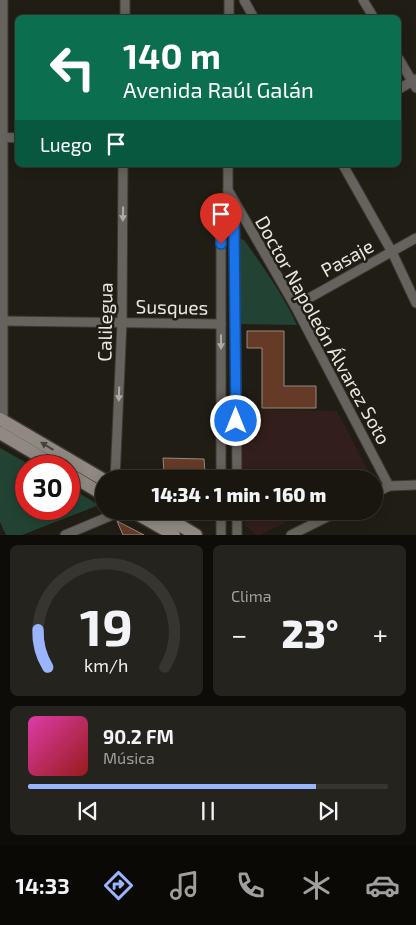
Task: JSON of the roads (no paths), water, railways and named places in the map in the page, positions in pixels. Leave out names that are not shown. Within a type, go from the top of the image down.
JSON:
[{"type":"main road","points":[[1,426],[41,455]]},
{"type":"main road","points":[[1,426],[95,475]]},
{"type":"main road","points":[[80,481],[95,490]]},
{"type":"main road","points":[[148,520],[174,535]]},
{"type":"main road","points":[[171,520],[196,535]]},
{"type":"street","points":[[1,426],[3,321],[3,0]]},
{"type":"street","points":[[125,0],[125,15]]},
{"type":"street","points":[[229,15],[230,0]]},
{"type":"street","points":[[244,0],[252,15]]},
{"type":"street","points":[[363,0],[372,15]]},
{"type":"street","points":[[401,62],[415,83],[401,89]]},
{"type":"street","points":[[2,137],[15,138]]},
{"type":"street","name":"Calilegua","points":[[115,470],[122,322],[123,167]]},
{"type":"street","points":[[228,167],[228,208],[234,224],[237,470]]},
{"type":"street","points":[[344,167],[392,252],[416,303]]},
{"type":"street","name":"Doctor Napoleón Álvarez Soto","points":[[228,190],[295,306],[389,486]]},
{"type":"street","points":[[220,470],[221,224],[228,208]]},
{"type":"street","name":"Pasaje","points":[[295,306],[416,238]]},
{"type":"street","name":"Susques","points":[[3,321],[221,324]]},
{"type":"street","points":[[383,489],[389,486],[416,485]]},
{"type":"street","points":[[65,535],[101,520]]},
{"type":"street","points":[[220,520],[220,535]]},
{"type":"street","points":[[237,520],[237,535]]},
{"type":"street","points":[[291,535],[321,520]]}]
